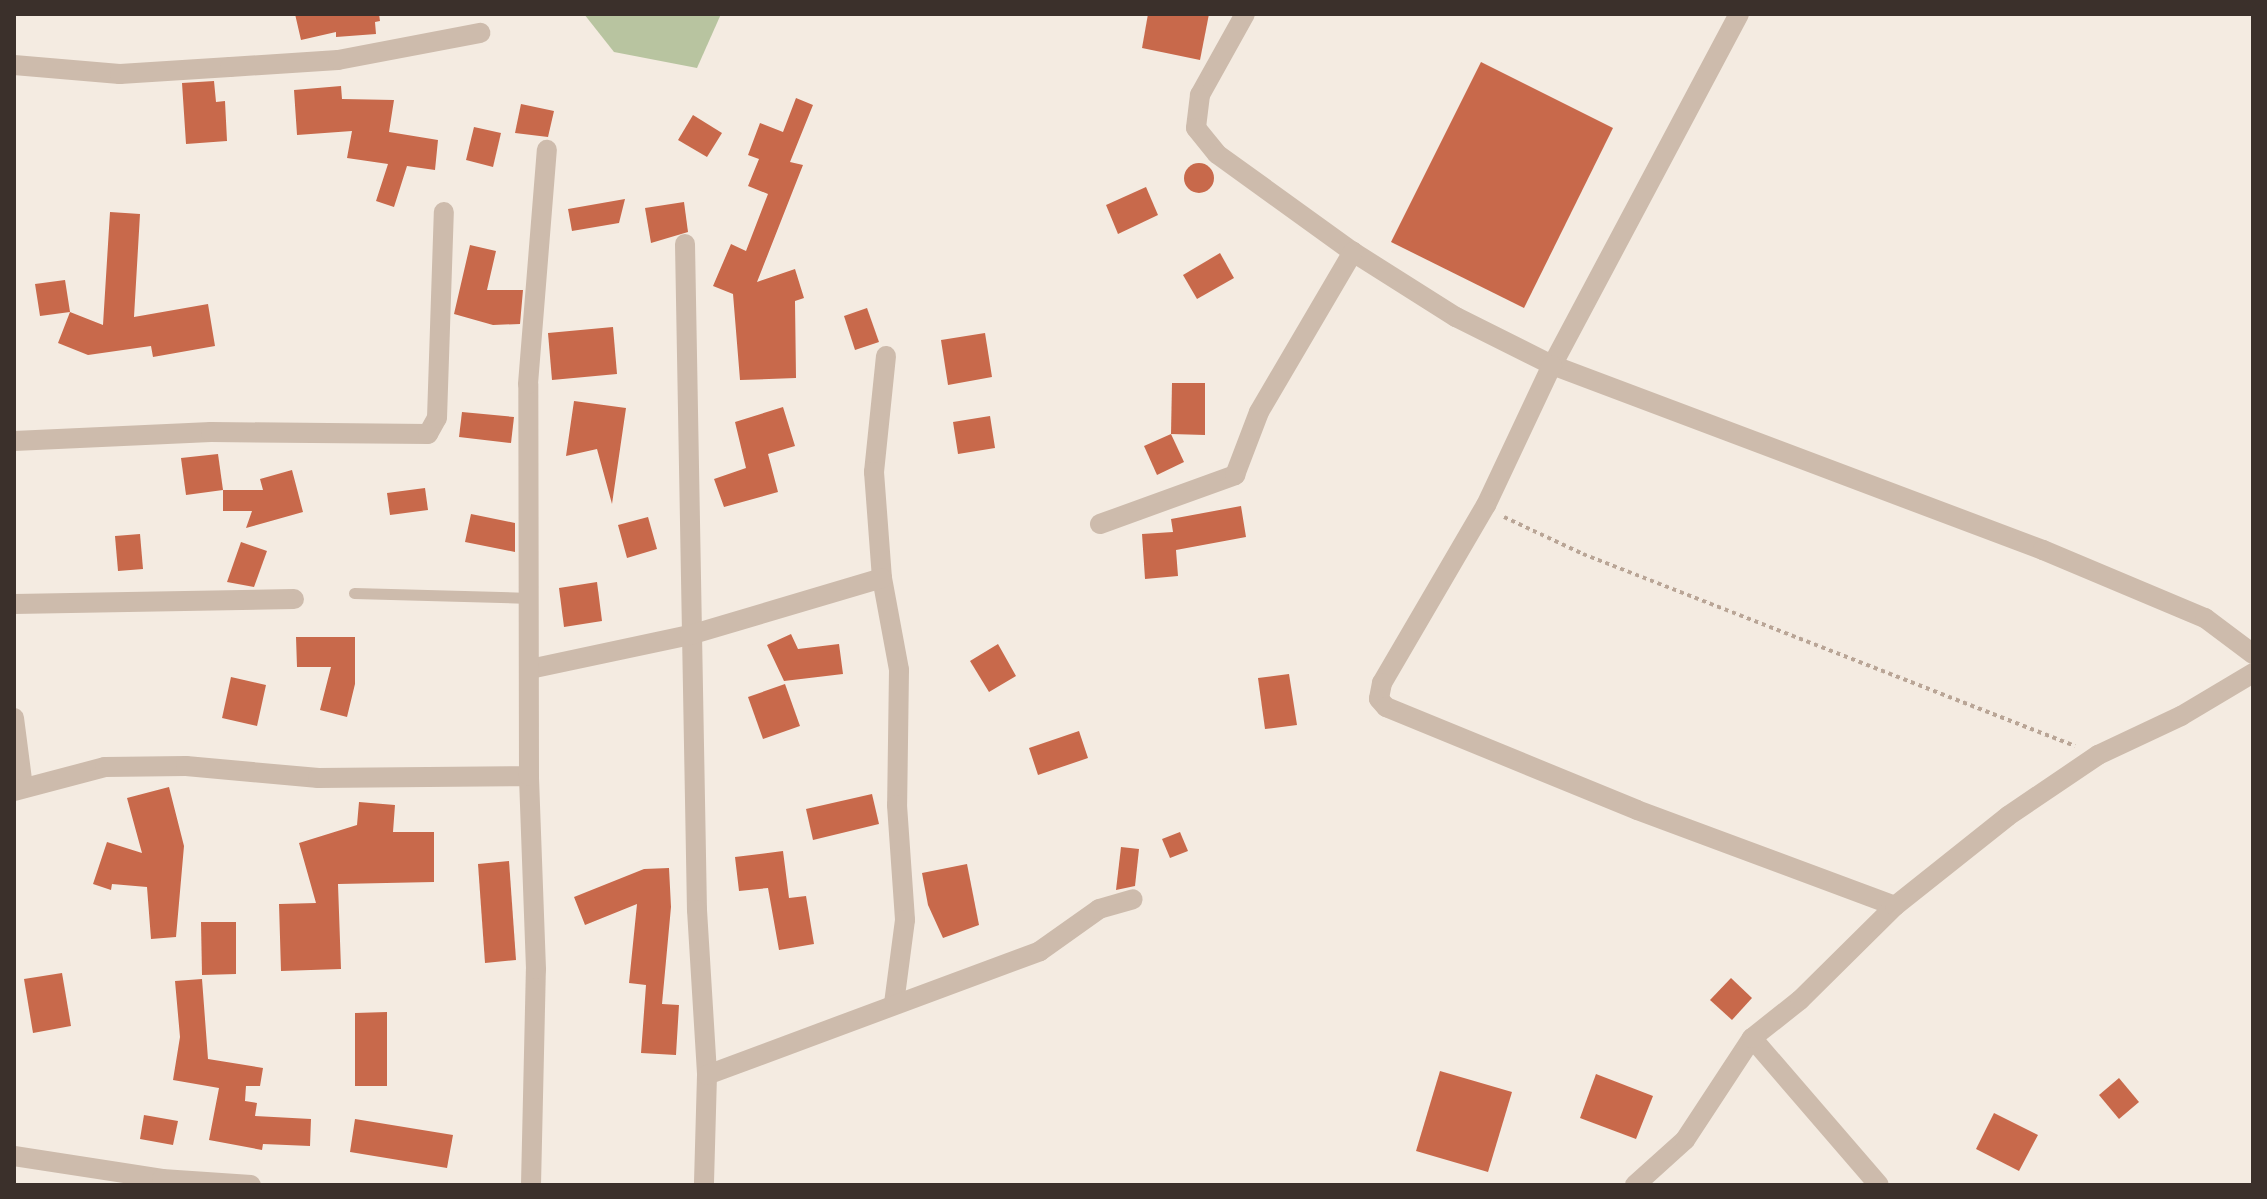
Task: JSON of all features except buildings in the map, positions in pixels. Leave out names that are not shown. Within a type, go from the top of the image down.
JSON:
[{"type":"street","points":[[1245,14],[1200,95],[1196,128],[1217,154],[1353,252],[1456,317],[1552,365],[2043,550],[2205,618],[2253,654]]},
{"type":"street","points":[[1739,14],[1552,365],[1486,505],[1382,683],[1379,699],[1386,707],[1637,810],[1895,906]]},
{"type":"street","points":[[14,65],[120,74],[338,60],[480,33]]},
{"type":"street","points":[[531,1185],[536,969],[529,776],[528,384],[547,150]]},
{"type":"street","points":[[14,441],[211,432],[428,434],[437,418],[444,212]]},
{"type":"street","points":[[685,244],[690,635],[707,1075],[704,1185]]},
{"type":"street","points":[[1100,524],[1235,475],[1259,412],[1353,252]]},
{"type":"street","points":[[886,356],[874,472],[882,578],[899,670],[897,805],[905,920],[894,1003]]},
{"type":"street","points":[[530,669],[690,635],[882,578]]},
{"type":"street","points":[[14,604],[294,599]]},
{"type":"street","points":[[1635,1185],[1653,1179],[1685,1140],[1752,1038],[1800,1000],[1895,906],[2008,816],[2098,755],[2181,716],[2253,673]]},
{"type":"street","points":[[14,718],[18,789],[105,767],[186,766],[318,778],[529,776]]},
{"type":"street","points":[[707,1075],[1040,951],[1099,909],[1133,899]]},
{"type":"street","points":[[1752,1038],[1879,1185]]},
{"type":"street","points":[[14,1156],[162,1182],[251,1185]]},
{"type":"lane","points":[[354,593],[530,598]]},
{"type":"path","points":[[1486,505],[1522,529],[1583,554],[2098,755]]},
{"type":"green space","points":[[584,14],[721,14],[697,68],[614,52]]}]
